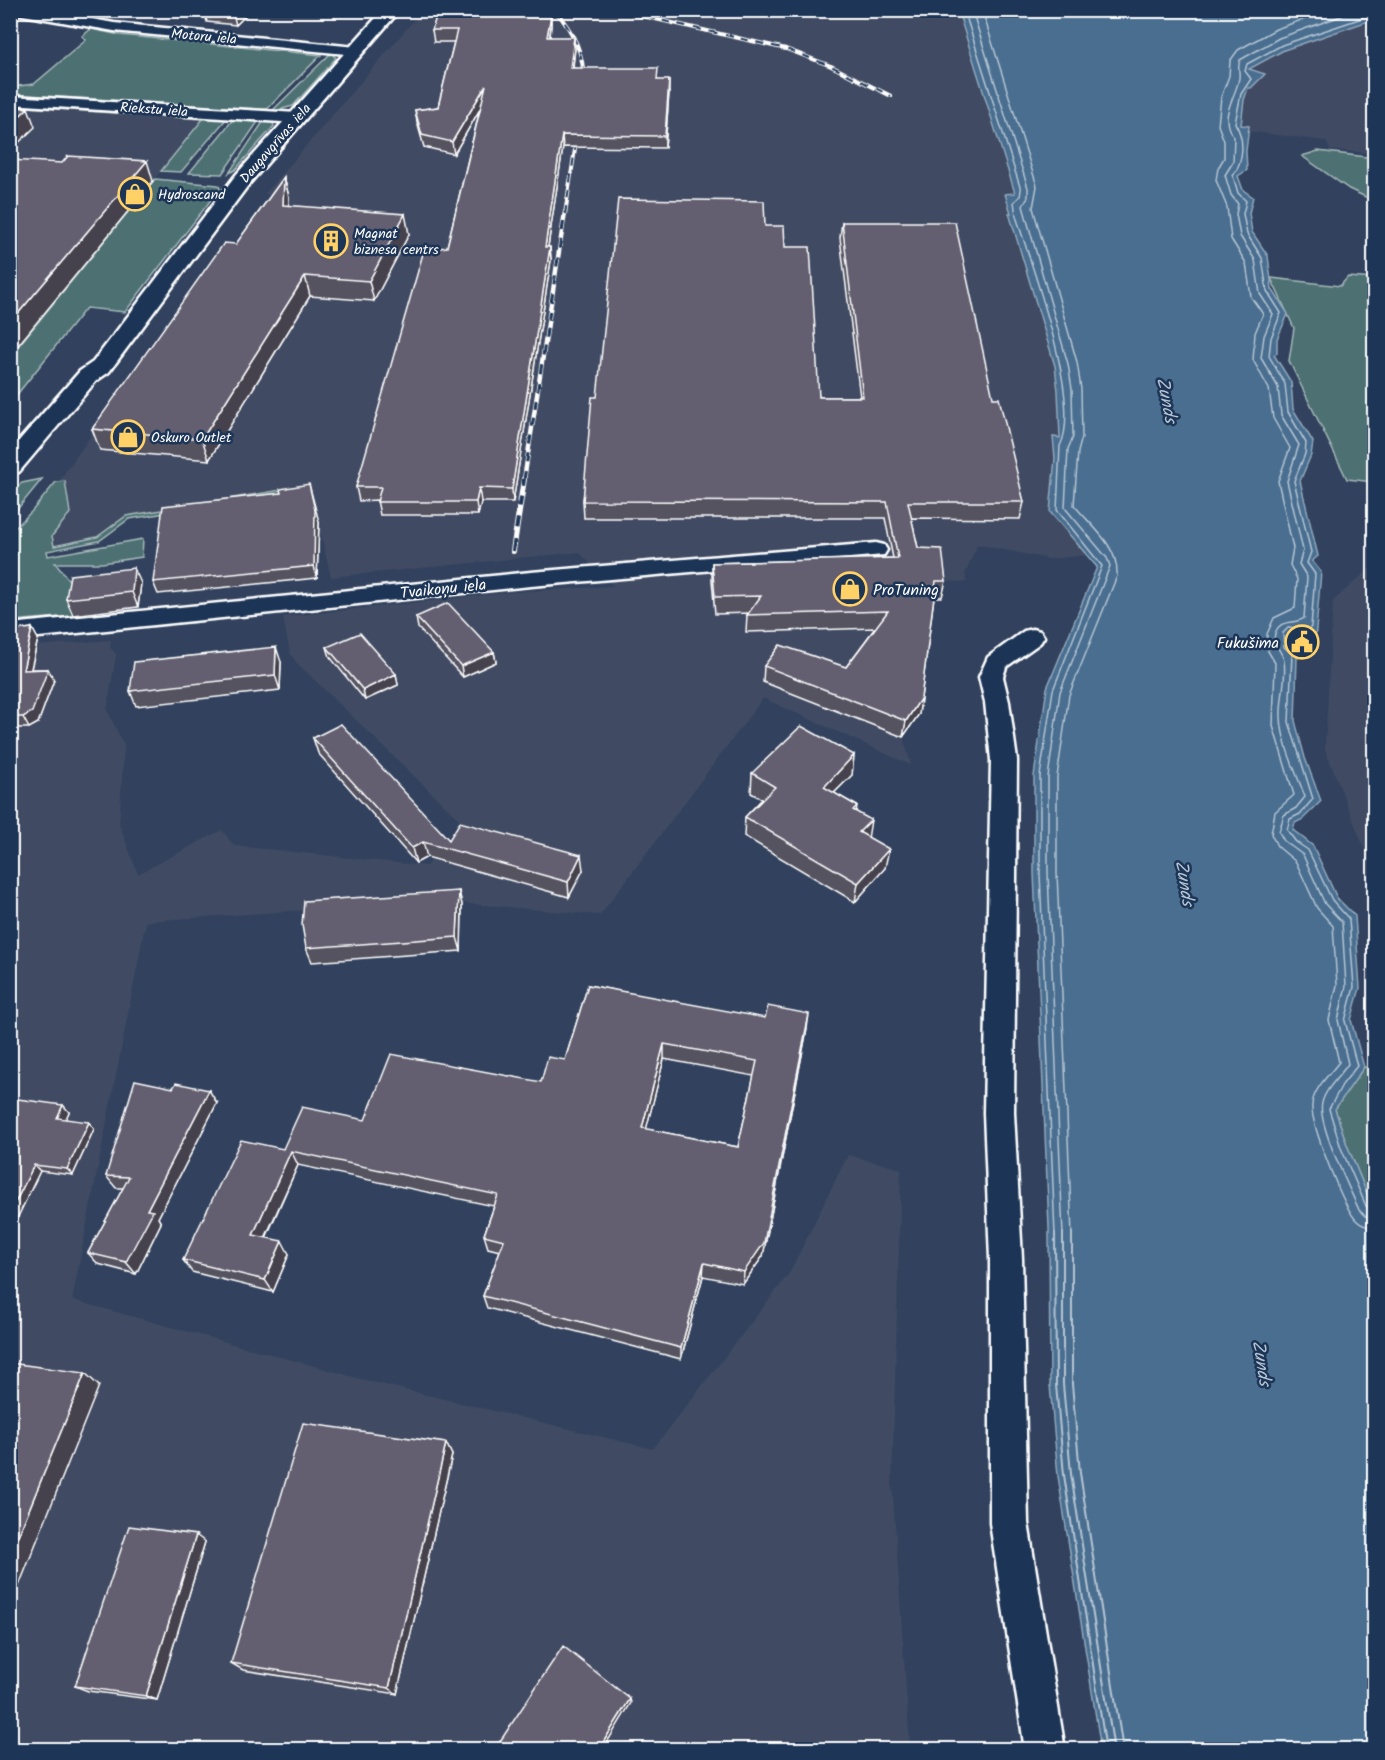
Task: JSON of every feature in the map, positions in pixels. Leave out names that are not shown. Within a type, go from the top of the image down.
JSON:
[{"type":"main road","name":"Daugavgrīvas iela","points":[[10,467],[88,376],[101,367],[219,209],[392,10]]},
{"type":"main road","name":"Daugavgrīvas iela","points":[[10,483],[31,469],[51,448],[103,377],[101,367]]},
{"type":"street","name":"Motoru iela","points":[[17,10],[97,24],[356,51]]},
{"type":"street","points":[[97,24],[104,17],[105,12]]},
{"type":"street","name":"Riekstu iela","points":[[10,100],[297,118]]},
{"type":"street","name":"Tvaikoņu iela","points":[[10,632],[531,579],[876,550]]},
{"type":"street","points":[[1032,637],[996,663],[991,677],[997,702],[1004,760],[999,1113],[1006,1259],[1009,1523],[1045,1749]]},
{"type":"shaded area","points":[[422,11],[958,11],[1015,194],[1005,194],[1011,213],[1009,214],[1055,366],[1060,439],[1054,438],[1055,457],[1050,512],[1087,555],[1049,559],[976,544],[965,573],[966,582],[942,581],[942,597],[933,598],[919,714],[903,737],[911,765],[763,698],[600,915],[439,901],[146,921],[72,1300],[372,1382],[653,1449],[789,1274],[848,1155],[901,1169],[892,1482],[910,1749],[11,1749],[10,642],[38,639],[37,646],[111,640],[110,648],[116,654],[107,710],[124,746],[119,824],[138,874],[222,830],[234,846],[426,866],[465,825],[296,662],[290,653],[283,617],[513,592],[614,586],[579,552],[331,577],[312,496],[282,494],[129,519],[99,541],[46,551],[44,539],[64,512],[59,482],[64,474],[213,263],[242,264],[285,198],[265,194]]},
{"type":"shaded area","points":[[1374,19],[1374,153],[1330,150],[1326,141],[1248,131],[1249,126],[1240,125],[1248,87],[1264,74],[1248,69],[1284,50]]},
{"type":"shaded area","points":[[11,106],[203,119],[11,355]]},
{"type":"shaded area","points":[[1374,565],[1374,873],[1325,749],[1333,601]]},
{"type":"green space","points":[[91,29],[120,35],[321,55],[267,109],[11,94],[11,87],[34,84],[86,40],[82,36]]},
{"type":"green space","points":[[331,53],[336,58],[293,106],[271,112]]},
{"type":"green space","points":[[10,104],[228,117],[181,172],[161,171],[203,119],[11,106]]},
{"type":"green space","points":[[235,117],[260,119],[222,174],[189,173]]},
{"type":"green space","points":[[265,119],[272,121],[274,126],[235,170],[229,173]]},
{"type":"green space","points":[[1318,151],[1374,158],[1374,201],[1349,189],[1302,156]]},
{"type":"green space","points":[[155,179],[218,185],[220,188],[125,312],[86,308],[11,402],[11,355]]},
{"type":"green space","points":[[1348,277],[1374,279],[1374,482],[1347,479],[1289,361],[1294,328],[1271,278],[1340,286]]},
{"type":"green space","points":[[42,479],[11,517],[11,492],[22,483]]},
{"type":"green space","points":[[65,481],[70,513],[52,536],[54,546],[97,537],[126,516],[281,490],[282,494],[129,519],[99,541],[47,551],[48,556],[143,539],[142,557],[102,563],[55,563],[77,590],[72,616],[11,621],[11,532],[56,482]]},
{"type":"green space","points":[[1364,1067],[1374,1069],[1374,1211],[1335,1109]]},
{"type":"water","name":"Zunds","points":[[958,11],[1374,11],[1374,19],[1284,50],[1249,69],[1265,74],[1251,88],[1248,88],[1244,100],[1241,125],[1249,126],[1246,151],[1247,170],[1238,176],[1243,190],[1253,197],[1249,213],[1252,232],[1268,256],[1272,289],[1288,314],[1277,339],[1277,353],[1274,355],[1291,382],[1293,409],[1313,442],[1311,455],[1300,481],[1318,556],[1312,561],[1321,572],[1315,641],[1309,640],[1309,636],[1289,633],[1290,646],[1315,647],[1314,654],[1297,658],[1295,721],[1305,758],[1321,801],[1303,819],[1295,823],[1293,830],[1313,846],[1337,898],[1355,916],[1360,988],[1351,1020],[1364,1067],[1335,1109],[1374,1211],[1374,1749],[1101,1749],[1058,1476],[1050,1385],[1049,1228],[1034,873],[1034,776],[1047,688],[1097,567],[1050,512],[1055,458],[1053,437],[1060,438],[1055,366],[1009,213],[1011,213],[1005,194],[1015,193]]},
{"type":"building","points":[[438,10],[476,10],[472,15],[551,15],[547,37],[574,37],[570,68],[658,68],[657,80],[669,80],[665,136],[562,135],[545,247],[550,247],[512,489],[479,488],[476,502],[377,502],[381,487],[356,487],[424,250],[447,247],[486,85],[452,142],[422,135],[415,110],[438,107],[457,30],[432,30]]},
{"type":"building","points":[[10,107],[28,108],[10,125]]},
{"type":"building","points":[[68,156],[147,161],[10,323],[10,160],[62,163]]},
{"type":"building","points":[[284,177],[283,205],[405,214],[369,281],[305,276],[202,439],[92,429],[224,243],[236,244]]},
{"type":"building","points":[[618,199],[764,201],[765,226],[784,226],[785,247],[810,247],[819,397],[863,397],[842,222],[955,222],[993,398],[999,398],[1024,502],[908,502],[918,548],[942,549],[946,581],[936,581],[921,698],[906,721],[764,666],[780,645],[846,667],[888,611],[747,615],[761,596],[715,597],[712,563],[898,558],[887,502],[583,501],[592,397],[597,397]]},
{"type":"building","points":[[309,484],[315,510],[314,566],[153,582],[163,506],[281,493],[280,489]]},
{"type":"building","points":[[134,568],[132,592],[66,599],[70,575]]},
{"type":"building","points":[[448,603],[494,652],[461,666],[416,617]]},
{"type":"building","points":[[32,628],[23,670],[48,669],[32,712],[23,717],[10,717],[10,631]]},
{"type":"building","points":[[360,633],[396,674],[363,690],[327,647]]},
{"type":"building","points":[[276,647],[275,675],[130,691],[134,662]]},
{"type":"building","points":[[341,724],[449,840],[460,822],[581,855],[568,882],[423,842],[412,848],[313,738]]},
{"type":"building","points":[[801,726],[854,755],[824,787],[857,806],[853,810],[871,820],[859,832],[889,849],[858,883],[745,817],[775,787],[752,773]]},
{"type":"building","points":[[459,891],[457,937],[306,948],[302,925],[304,901]]},
{"type":"building","points":[[588,985],[765,1018],[768,1006],[809,1014],[764,1243],[744,1272],[704,1263],[681,1348],[483,1296],[504,1240],[484,1235],[498,1195],[291,1151],[253,1235],[282,1241],[265,1280],[183,1260],[241,1140],[283,1149],[302,1107],[365,1120],[391,1054],[541,1082],[548,1057],[565,1060]],"holes":[[[664,1044],[757,1061],[738,1147],[642,1128]]]},
{"type":"building","points":[[135,1080],[173,1088],[176,1083],[209,1090],[147,1210],[153,1211],[126,1262],[88,1253],[129,1177],[106,1176]]},
{"type":"building","points":[[10,1098],[63,1105],[57,1118],[89,1122],[67,1169],[34,1165],[10,1213]]},
{"type":"building","points":[[10,1363],[85,1373],[10,1556]]},
{"type":"building","points":[[303,1423],[446,1443],[389,1688],[231,1663]]},
{"type":"building","points":[[129,1526],[196,1535],[146,1696],[75,1686]]},
{"type":"building","points":[[563,1646],[630,1699],[599,1749],[495,1749]]},
{"type":"railway","points":[[555,10],[577,44],[584,72],[584,83]]},
{"type":"railway","points":[[616,10],[786,49],[831,66],[891,96]]},
{"type":"railway","points":[[565,214],[578,130]]},
{"type":"railway","points":[[524,480],[565,212]]},
{"type":"railway","points":[[513,551],[524,479]]},
{"type":"place","name":"Hydroscand","points":[[135,194]]},
{"type":"place","name":"Magnat biznesa centrs","points":[[331,241]]},
{"type":"place","name":"Oskuro Outlet","points":[[128,437]]},
{"type":"place","name":"ProTuning","points":[[850,589]]},
{"type":"place","name":"Fukušima","points":[[1302,642]]}]
